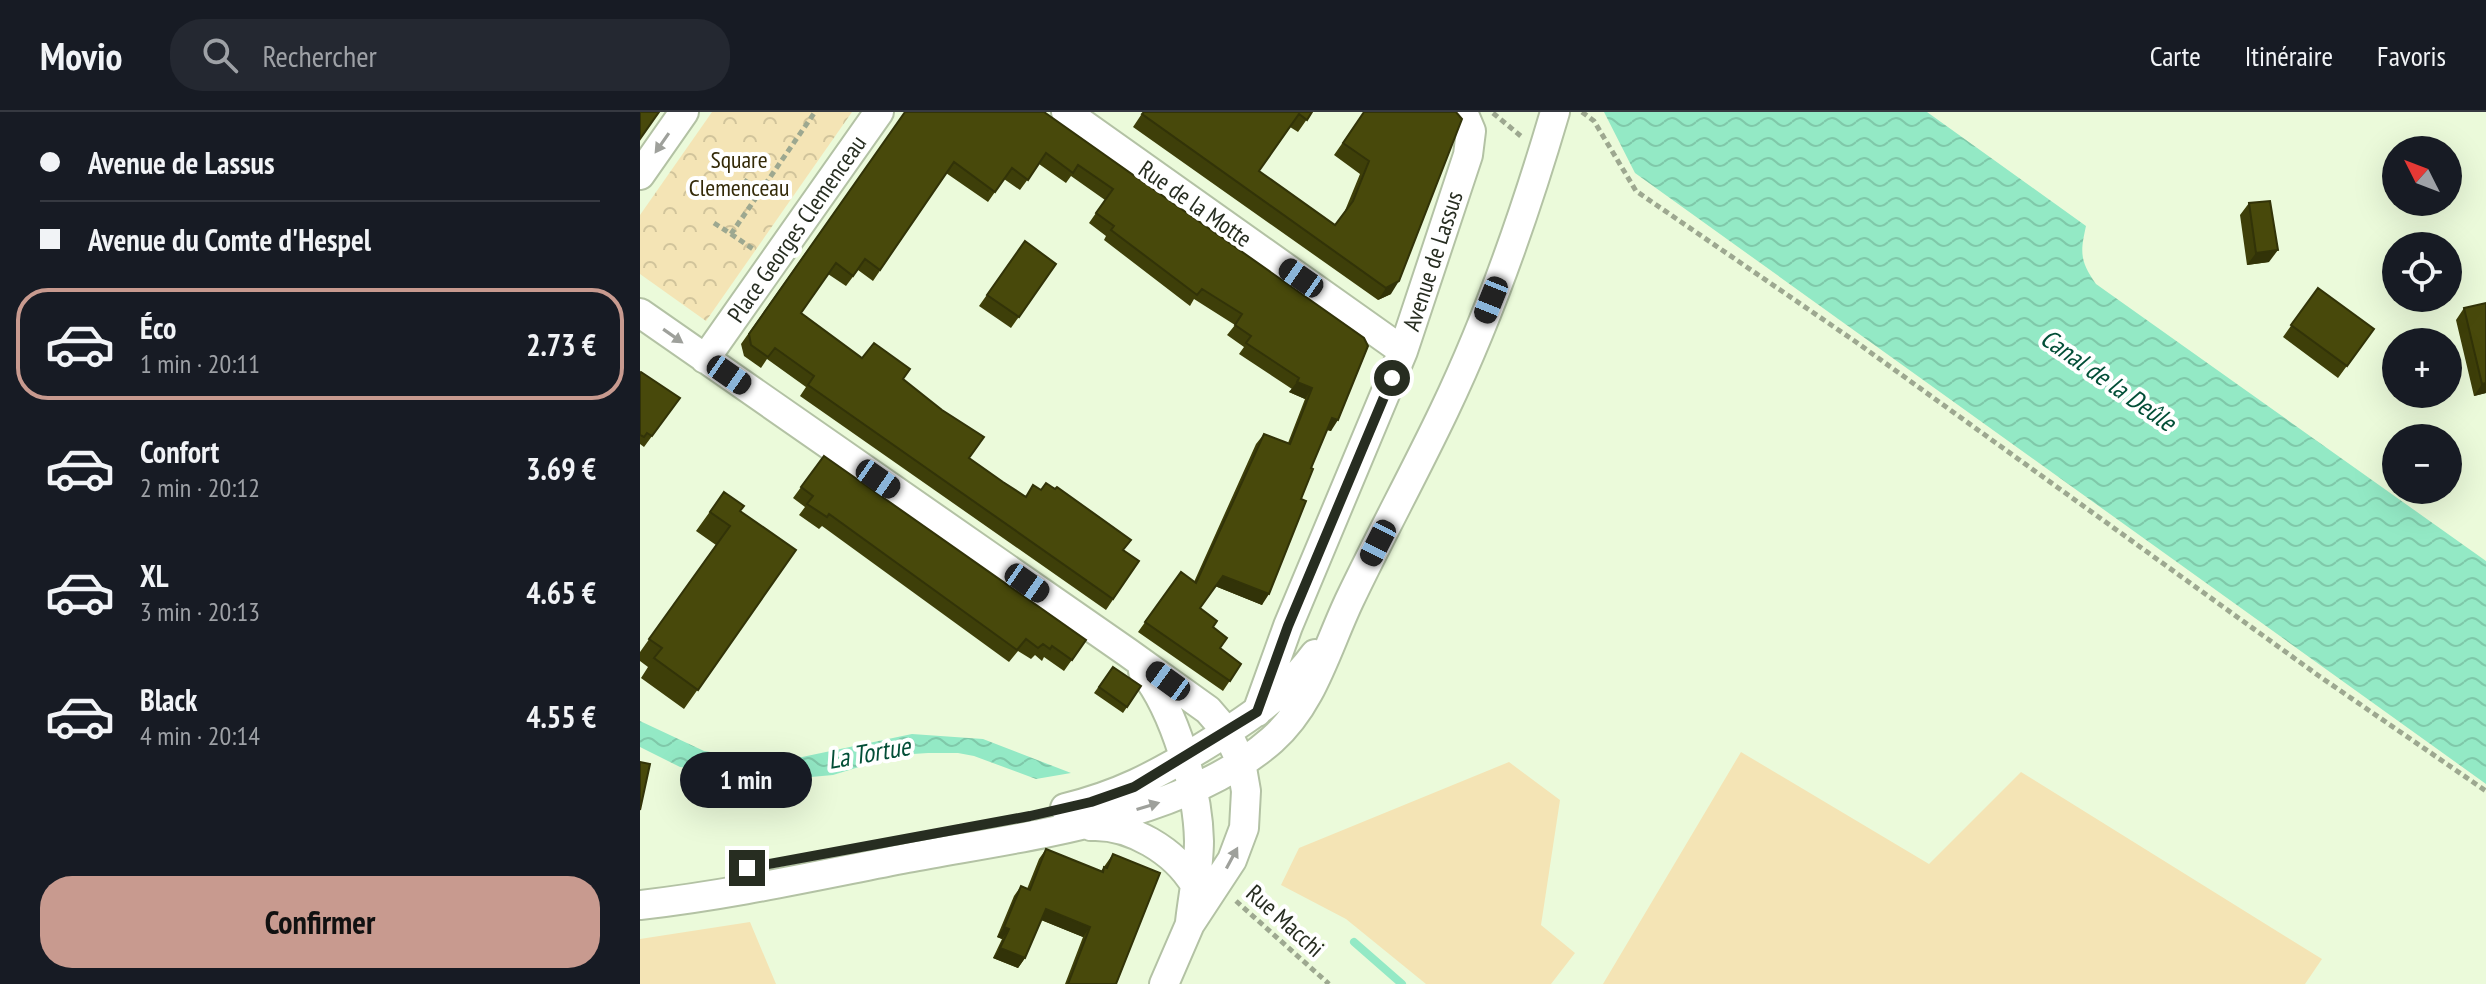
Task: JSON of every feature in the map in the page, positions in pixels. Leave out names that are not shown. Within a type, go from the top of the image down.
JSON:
[{"type":"street","points":[[640,175],[684,112]]},
{"type":"street","name":"Place Georges Clemenceau","points":[[705,359],[879,112]]},
{"type":"street","name":"Rue de la Motte","points":[[1066,112],[1403,351]]},
{"type":"street","points":[[640,905],[1058,829],[1149,806],[1191,789],[1241,762],[1282,731],[1303,702],[1468,358],[1491,300],[1533,147],[1555,112]]},
{"type":"street","name":"Avenue de Lassus","points":[[1257,712],[1284,636],[1403,351],[1468,155],[1474,114]]},
{"type":"street","points":[[640,313],[1127,652],[1208,710],[1227,732],[1241,762],[1246,791],[1244,828],[1239,845],[1206,885],[1164,984]]},
{"type":"street","points":[[640,888],[1054,811],[1134,787],[1257,712],[1293,681],[1350,600]]},
{"type":"street","points":[[1127,652],[1147,676],[1163,703],[1183,758],[1206,885]]},
{"type":"street","points":[[1058,829],[1109,827],[1140,836],[1206,885]]},
{"type":"path","points":[[714,223],[731,234],[815,112]]},
{"type":"path","points":[[1582,112],[1594,121],[1636,191],[1856,342],[2319,676],[2486,791]]},
{"type":"path","points":[[1474,114],[1533,147]]},
{"type":"path","points":[[744,180],[760,191]]},
{"type":"path","name":"Rue Macchi","points":[[1206,885],[1329,984]]},
{"type":"green space","name":"Square Clemenceau","points":[[712,112],[852,112],[706,321],[640,274],[640,215]]},
{"type":"green space","points":[[1741,752],[1929,864],[2021,772],[2322,959],[2305,984],[1603,984]]},
{"type":"green space","points":[[1509,762],[1560,800],[1541,925],[1575,953],[1551,984],[1426,984],[1346,919],[1281,885],[1299,848]]},
{"type":"green space","points":[[750,922],[776,984],[640,984],[640,939]]},
{"type":"water","name":"Canal de la Deûle","points":[[1604,112],[1927,112],[2086,226],[2083,256],[2096,284],[2382,487],[2382,504],[2406,504],[2486,561],[2486,784],[1635,173]]},
{"type":"water","points":[[640,721],[704,751],[768,761],[912,734],[983,739],[1071,773],[1036,779],[974,756],[928,753],[898,755],[833,775],[778,780],[752,778],[680,767],[640,747]]},
{"type":"building","points":[[640,112],[659,112],[640,139]]},
{"type":"building","points":[[905,112],[1044,112],[1364,338],[1368,346],[1338,420],[1332,418],[1311,468],[1301,499],[1306,501],[1269,594],[1223,576],[1200,608],[1217,621],[1213,627],[1227,638],[1220,648],[1241,664],[1230,681],[1145,622],[1181,572],[1196,583],[1264,434],[1290,444],[1312,388],[1297,382],[1299,378],[1246,343],[1251,336],[1235,325],[1242,314],[1202,289],[1197,295],[1111,230],[1114,226],[1096,213],[1113,189],[1078,165],[1073,173],[1046,153],[1028,180],[1012,168],[995,192],[954,162],[880,270],[865,259],[853,276],[836,263],[801,313],[862,358],[874,343],[910,369],[903,379],[942,410],[984,437],[969,458],[1003,482],[1026,497],[1033,485],[1041,490],[1046,483],[1055,489],[1057,487],[1131,540],[1123,550],[1139,561],[1113,599],[808,385],[814,376],[775,348],[768,357],[751,345],[749,334]]},
{"type":"building","points":[[1312,112],[1307,120],[1299,114],[1259,171],[1335,225],[1353,201],[1369,161],[1343,143],[1364,112],[1456,112],[1462,119],[1399,281],[1386,288],[1142,114]]},
{"type":"building","points":[[2270,201],[2278,250],[2256,253],[2249,203]]},
{"type":"building","points":[[1025,241],[1056,264],[1019,317],[987,295]]},
{"type":"building","points":[[2318,288],[2374,329],[2347,366],[2291,325]]},
{"type":"building","points":[[2486,303],[2486,383],[2482,384],[2464,308]]},
{"type":"building","points":[[641,372],[680,398],[652,436],[647,433],[644,437],[640,435]]},
{"type":"building","points":[[824,456],[1086,640],[1072,660],[1052,646],[1050,649],[1043,644],[1038,648],[1026,639],[1017,650],[829,514],[827,517],[807,504],[813,496],[801,487]]},
{"type":"building","points":[[724,492],[744,506],[740,511],[796,550],[698,690],[654,658],[662,648],[649,639],[730,526],[710,512]]},
{"type":"building","points":[[1113,667],[1141,686],[1127,707],[1099,687]]},
{"type":"building","points":[[640,762],[650,764],[640,810]]},
{"type":"building","points":[[1046,849],[1103,872],[1113,854],[1160,873],[1116,984],[1068,984],[1090,927],[1046,909],[1025,958],[1000,948],[1009,929],[1004,927],[1021,886],[1030,890]]},
{"type":"waterway","name":"La Tortue","points":[[1354,942],[1402,984]]},
{"type":"route","points":[[747,868],[1091,802],[1134,787],[1257,712],[1288,626],[1392,378]]}]
